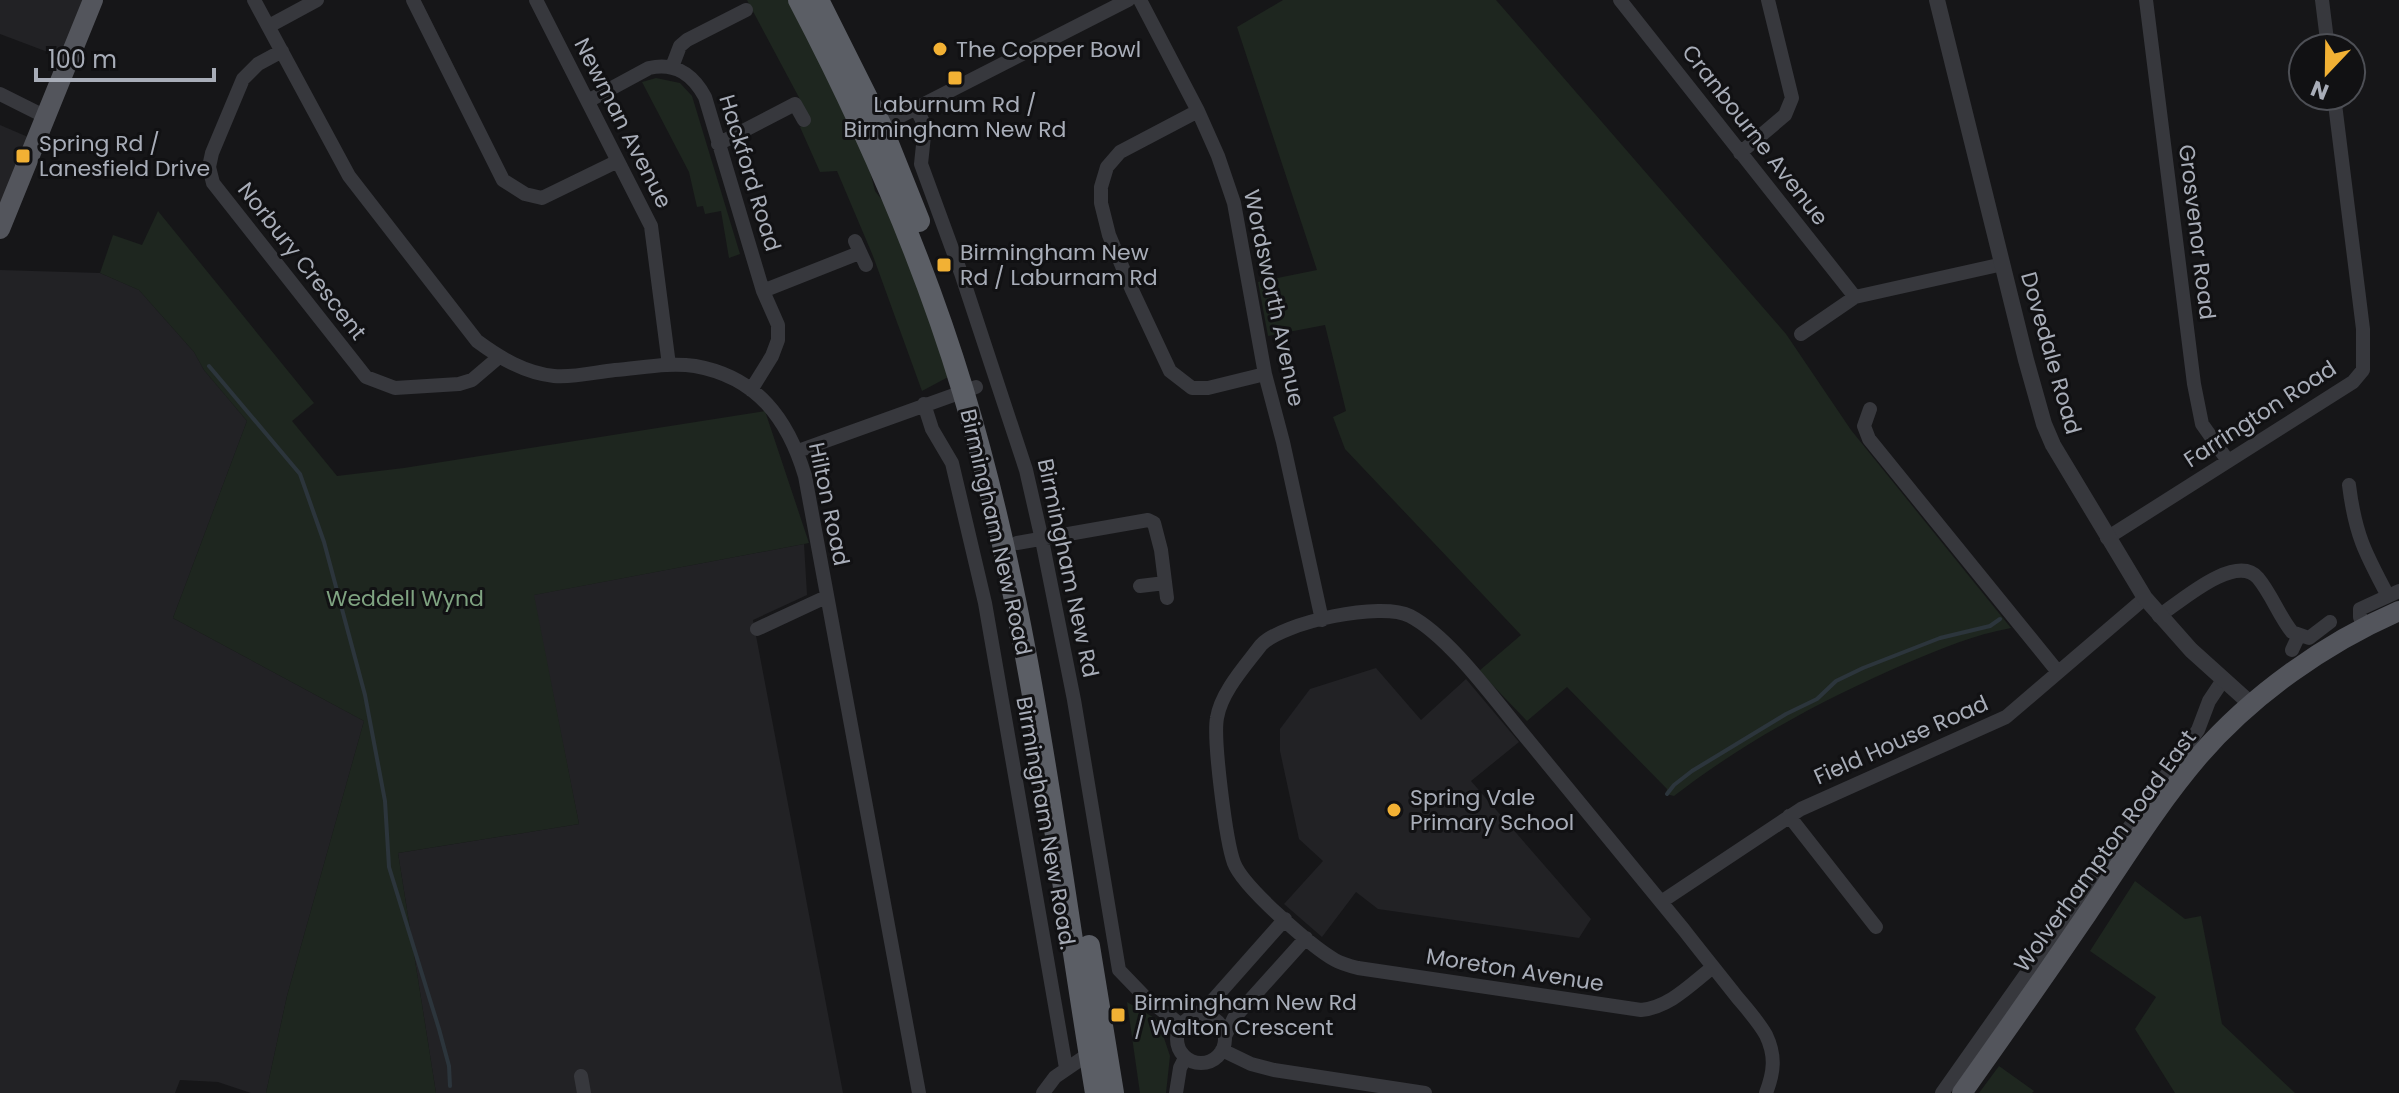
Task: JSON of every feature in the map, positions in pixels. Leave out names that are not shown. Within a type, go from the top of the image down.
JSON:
[{"type":"highway","name":"Birmingham New Road","points":[[799,0],[874,130]]},
{"type":"highway","name":"Birmingham New Road","points":[[818,0],[940,278],[1017,543],[1113,1093]]},
{"type":"highway","name":"Birmingham New Road","points":[[970,389],[1017,615],[1096,1093]]},
{"type":"main road","points":[[0,229],[93,0]]},
{"type":"main road","name":"Wolverhampton Road East","points":[[1962,1093],[2186,772],[2219,735],[2252,705],[2293,673],[2364,629],[2395,602]]},
{"type":"street","name":"Hilton Road","points":[[254,0],[349,176],[477,341],[499,357],[529,371],[556,376],[669,365],[693,366],[715,372],[751,390],[782,420],[798,451],[805,476],[919,1093]]},
{"type":"street","points":[[269,26],[317,0]]},
{"type":"street","points":[[413,0],[503,180],[525,194],[542,198],[618,161]]},
{"type":"street","name":"Newman Avenue","points":[[536,0],[651,226],[669,365]]},
{"type":"street","points":[[874,130],[1128,0]]},
{"type":"street","name":"Wordsworth Avenue","points":[[1140,0],[1198,111],[1234,203],[1265,374],[1322,620]]},
{"type":"street","name":"Cranbourne Avenue","points":[[1620,0],[1855,297]]},
{"type":"street","points":[[1740,153],[1785,115],[1792,98],[1768,0]]},
{"type":"street","name":"Dovedale Road","points":[[1937,0],[2044,424],[2053,445],[2145,598],[2159,616],[2252,705]]},
{"type":"street","name":"Grosvenor Road","points":[[2146,0],[2194,384],[2202,424],[2228,461]]},
{"type":"street","points":[[2322,0],[2326,32]]},
{"type":"street","points":[[588,101],[649,68],[672,67],[680,46],[687,40],[746,10]]},
{"type":"street","name":"Norbury Crescent","points":[[282,51],[258,64],[243,79],[212,153],[209,167],[213,183],[366,377],[395,388],[459,384],[472,380],[499,357]]},
{"type":"street","name":"Hackford Road","points":[[672,67],[690,76],[705,97],[763,291],[778,325],[778,340],[772,356],[751,390]]},
{"type":"street","points":[[0,94],[46,117]]},
{"type":"street","points":[[718,144],[795,104],[804,120]]},
{"type":"street","name":"Birmingham New Rd","points":[[916,108],[925,126],[921,164],[961,273],[1026,470],[1074,700],[1119,970],[1145,997],[1181,1025]]},
{"type":"street","points":[[1198,111],[1120,152],[1107,167],[1101,187],[1101,203],[1109,235],[1170,371],[1179,381],[1192,388],[1208,388],[1265,374]]},
{"type":"street","name":"Farrington Road","points":[[2107,538],[2353,382],[2363,370],[2363,329],[2336,112]]},
{"type":"street","points":[[763,291],[860,253]]},
{"type":"street","points":[[1801,334],[1855,297],[2003,264]]},
{"type":"street","points":[[798,451],[970,389]]},
{"type":"street","name":"Birmingham New Road.","points":[[924,404],[932,429],[952,463],[985,603],[1066,1068]]},
{"type":"street","points":[[1870,409],[1864,426],[1869,439],[2058,672]]},
{"type":"street","points":[[2349,485],[2354,522],[2362,547],[2395,602]]},
{"type":"street","points":[[1017,543],[1148,520],[1154,523],[1161,550],[1166,590],[1140,586]]},
{"type":"street","points":[[2159,616],[2226,572],[2239,569],[2258,578],[2292,632],[2309,638],[2330,622]]},
{"type":"street","points":[[757,629],[826,597]]},
{"type":"street","name":"Field House Road","points":[[1661,902],[1789,816],[2006,717],[2145,598]]},
{"type":"street","name":"Moreton Avenue","points":[[1713,967],[1664,1005],[1654,1009],[1629,1010],[1358,968],[1339,962],[1285,919],[1246,882],[1234,864],[1216,736],[1217,715],[1227,694],[1267,638],[1289,627],[1387,610],[1398,611],[1420,622],[1480,681],[1661,902],[1713,967],[1767,1038],[1774,1066],[1766,1093]]},
{"type":"street","points":[[2292,650],[2299,635]]},
{"type":"street","name":"Wolverhampton Road East","points":[[1942,1093],[2198,730],[2209,701],[2223,680]]},
{"type":"street","points":[[1789,816],[1876,927]]},
{"type":"street","points":[[1285,919],[1207,1007],[1181,1025],[1177,1043],[1185,1058],[1204,1063],[1218,1056],[1234,1018],[1306,938]]},
{"type":"street","points":[[1194,1015],[1215,1019],[1224,1043],[1251,1064],[1425,1093]]},
{"type":"street","points":[[1043,1093],[1066,1068],[1090,1053]]},
{"type":"street","points":[[1176,1093],[1185,1058]]},
{"type":"street","points":[[581,1076],[584,1093]]},
{"type":"shaded area","points":[[0,0],[84,0],[61,57],[0,34]]},
{"type":"shaded area","points":[[0,125],[28,137],[0,204]]},
{"type":"shaded area","points":[[0,270],[100,273],[139,290],[194,352],[204,370],[247,421],[173,618],[364,721],[287,996],[266,1093],[251,1093],[218,1082],[180,1080],[175,1093],[0,1093]]},
{"type":"shaded area","points":[[804,544],[807,595],[753,620],[843,1093],[436,1093],[398,853],[579,824],[533,595]]},
{"type":"shaded area","name":"Spring Vale Primary School","points":[[1376,668],[1421,720],[1466,679],[1519,742],[1471,781],[1591,919],[1579,938],[1378,909],[1356,892],[1322,937],[1284,904],[1323,861],[1299,839],[1280,751],[1280,729],[1310,689]]},
{"type":"green space","points":[[747,0],[788,0],[863,144],[875,191],[891,212],[950,376],[922,391],[873,256],[837,171],[820,172],[800,127],[811,120]]},
{"type":"green space","points":[[1283,0],[1496,0],[1786,334],[1851,430],[2011,628],[1946,647],[1846,691],[1757,739],[1674,796],[1666,794],[1667,789],[1567,687],[1527,721],[1479,671],[1521,635],[1345,449],[1333,417],[1346,411],[1325,325],[1268,336],[1258,282],[1317,270],[1237,27]]},
{"type":"green space","points":[[656,78],[680,83],[692,96],[740,254],[729,258],[721,211],[705,214],[703,206],[697,207],[689,172],[642,82]]},
{"type":"green space","name":"Weddell Wynd","points":[[158,211],[314,403],[292,421],[337,476],[765,411],[809,543],[534,595],[579,824],[398,853],[436,1093],[266,1093],[287,996],[364,721],[173,618],[247,421],[204,370],[194,352],[139,290],[100,273],[113,235],[142,245]]},
{"type":"green space","points":[[2135,881],[2185,919],[2201,916],[2222,1024],[2295,1093],[2175,1093],[2135,1029],[2156,997],[2090,951]]},
{"type":"green space","points":[[1127,1002],[1158,1020],[1170,1056],[1166,1093],[1140,1093]]},
{"type":"green space","points":[[1999,1066],[2034,1091],[1979,1093]]},
{"type":"waterway","points":[[209,366],[300,474],[324,542],[365,695],[385,801],[389,867],[439,1029],[449,1066],[450,1086]]},
{"type":"waterway","points":[[1667,794],[1692,771],[1786,714],[1817,699],[1836,681],[1940,638],[1990,626],[2000,619]]},
{"type":"place","name":"The Copper Bowl","points":[[940,49]]},
{"type":"place","name":"Laburnum Rd / Birmingham New Rd","points":[[955,78]]},
{"type":"place","name":"Spring Rd / Lanesfield Drive","points":[[23,156]]},
{"type":"place","name":"Birmingham New Rd / Laburnam Rd","points":[[944,265]]},
{"type":"place","name":"Spring Vale Primary School","points":[[1394,810]]},
{"type":"place","name":"Birmingham New Rd / Walton Crescent","points":[[1118,1015]]}]
